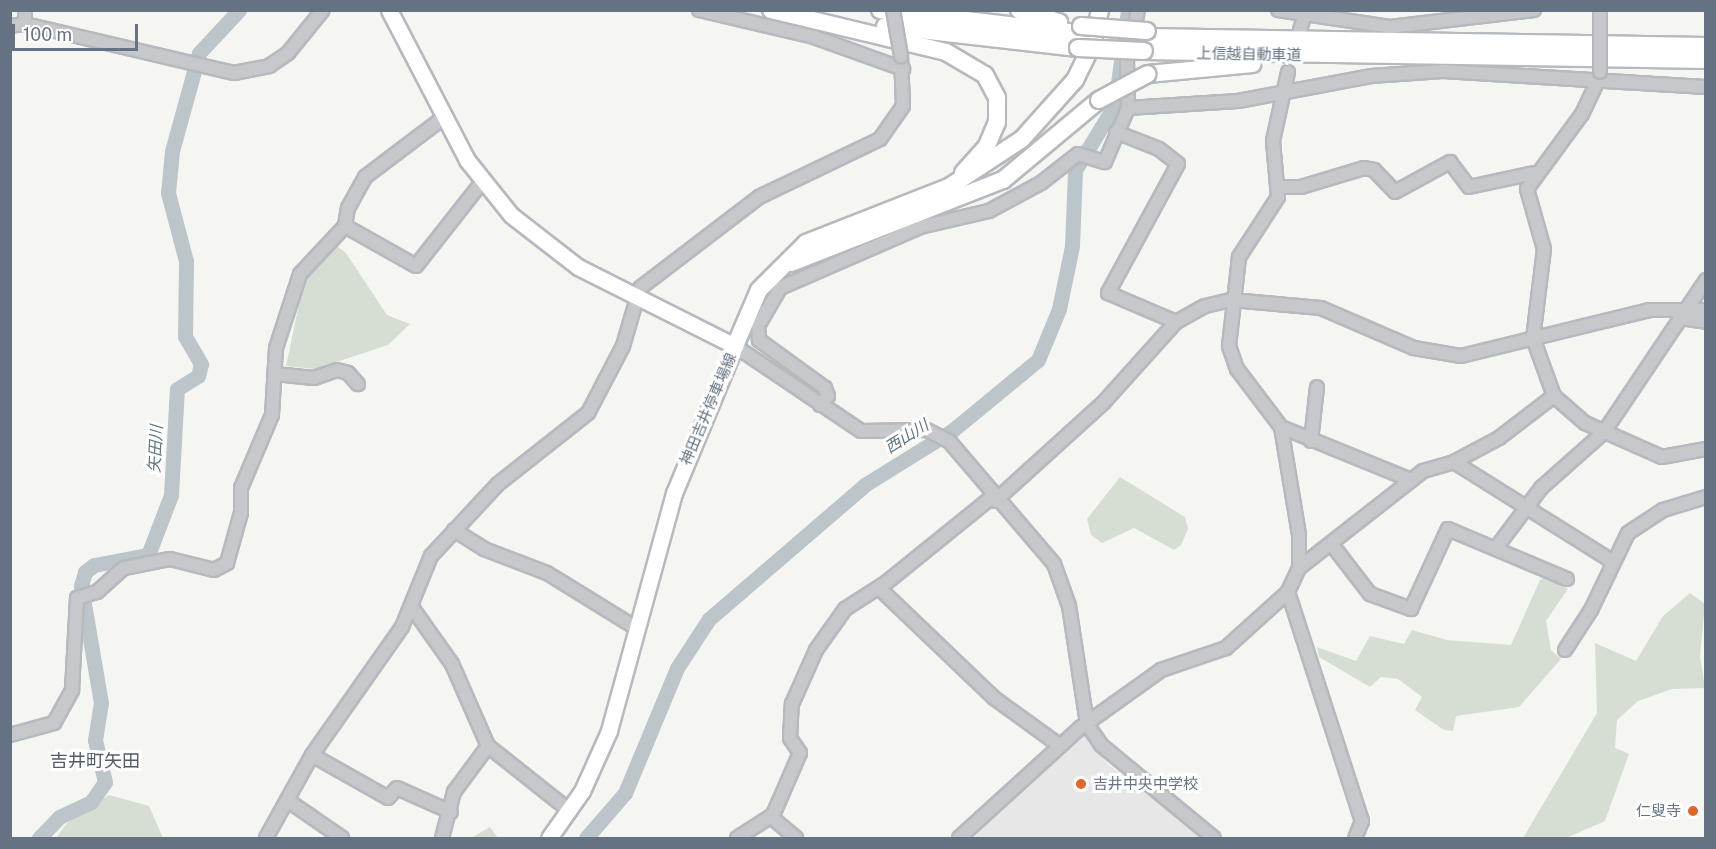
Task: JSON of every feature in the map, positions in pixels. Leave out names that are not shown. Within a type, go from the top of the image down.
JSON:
[{"type":"highway","points":[[771,10],[946,52],[985,75],[997,98],[993,134],[969,168],[930,195]]},
{"type":"highway","name":"上信越自動車道","points":[[795,10],[903,29],[1080,35],[1413,56],[1706,60]]},
{"type":"highway","name":"上信越自動車道","points":[[880,10],[1080,35]]},
{"type":"highway","points":[[1019,10],[1080,35]]},
{"type":"highway","points":[[735,346],[766,280],[819,236],[930,195],[988,165],[1052,110],[1085,63],[1100,10]]},
{"type":"highway","points":[[960,198],[1030,146],[1073,102],[1100,56],[1110,10]]},
{"type":"highway","name":"上信越自動車道","points":[[1145,40],[1334,40],[1706,46]]},
{"type":"highway","points":[[766,280],[810,254],[960,198],[1027,164],[1099,100],[1148,74],[1413,56]]},
{"type":"main road","name":"神田吉井停車場線","points":[[389,10],[442,118],[482,182],[553,251],[638,299],[735,346],[674,494],[609,731],[570,811],[549,838]]},
{"type":"street","points":[[25,10],[25,24]]},
{"type":"street","points":[[10,26],[25,24],[234,73],[269,66],[288,53],[323,10]]},
{"type":"street","points":[[699,10],[814,37],[903,69]]},
{"type":"street","points":[[266,838],[312,755],[402,627],[425,565],[454,530],[498,484],[588,413],[623,346],[638,299],[649,280],[759,197],[880,138],[903,105],[903,69],[893,10]]},
{"type":"street","points":[[820,405],[828,396],[825,387],[759,340],[758,326],[780,288],[920,227],[989,211],[1041,183],[1078,154],[1105,162],[1128,108],[1128,61],[1138,10]]},
{"type":"street","points":[[1278,10],[1305,12],[1390,27],[1534,10]]},
{"type":"street","points":[[1600,11],[1600,77],[1534,173],[1529,204],[1544,260],[1533,338],[1554,396],[1604,432],[1662,457],[1706,449]]},
{"type":"street","points":[[1300,30],[1305,12]]},
{"type":"street","points":[[1128,108],[1284,95],[1371,76],[1443,71],[1600,77],[1706,87]]},
{"type":"street","points":[[959,838],[1003,804],[1059,745],[1167,666],[1226,648],[1288,592],[1299,568],[1296,505],[1281,427],[1232,359],[1232,300],[1242,251],[1276,204],[1278,187],[1273,141],[1288,72]]},
{"type":"street","points":[[10,735],[54,723],[72,690],[76,598],[97,592],[124,568],[170,559],[213,570],[227,563],[241,513],[241,488],[272,415],[276,348],[300,274],[345,226],[348,208],[365,177],[442,118]]},
{"type":"street","points":[[1116,132],[1159,149],[1178,164],[1108,293],[1176,322]]},
{"type":"street","points":[[1278,187],[1301,187],[1364,168],[1374,171],[1395,192],[1450,162],[1469,187],[1534,173]]},
{"type":"street","points":[[345,226],[416,266],[482,182]]},
{"type":"street","points":[[1496,548],[1525,506],[1604,432],[1706,280]]},
{"type":"street","points":[[737,838],[771,817],[800,753],[790,738],[791,713],[816,650],[844,609],[879,588],[993,499],[1104,402],[1176,322],[1205,306],[1232,300],[1321,308],[1442,355],[1490,353],[1533,338],[1649,310],[1688,308],[1706,310]]},
{"type":"street","points":[[1679,318],[1706,322]]},
{"type":"street","points":[[735,346],[861,431],[943,438],[993,499],[1038,541],[1060,574],[1087,724],[1121,766],[1214,838]]},
{"type":"street","points":[[275,374],[314,378],[337,370],[348,373],[358,384]]},
{"type":"street","points":[[1311,441],[1317,387]]},
{"type":"street","points":[[1299,568],[1333,546],[1411,480],[1437,464],[1454,462],[1499,438],[1554,396]]},
{"type":"street","points":[[1281,427],[1411,480]]},
{"type":"street","points":[[1454,462],[1612,561]]},
{"type":"street","points":[[1565,650],[1596,601],[1612,561],[1628,533],[1663,510],[1706,497]]},
{"type":"street","points":[[1333,546],[1370,594],[1411,609],[1448,529],[1567,579]]},
{"type":"street","points":[[454,530],[484,549],[547,573],[636,628]]},
{"type":"street","points":[[879,588],[994,698],[1059,745]]},
{"type":"street","points":[[1288,592],[1362,821],[1354,838]]},
{"type":"street","points":[[411,606],[452,664],[488,746],[570,811]]},
{"type":"street","points":[[442,838],[454,792],[488,746]]},
{"type":"street","points":[[312,755],[388,798],[397,788],[450,812]]},
{"type":"street","points":[[287,800],[342,838]]},
{"type":"street","points":[[771,817],[796,838]]},
{"type":"shaded area","points":[[335,245],[346,253],[387,315],[410,324],[388,345],[315,369],[286,366],[310,252]]},
{"type":"shaded area","points":[[1120,477],[1185,517],[1188,529],[1181,545],[1174,550],[1134,528],[1102,543],[1091,535],[1087,519]]},
{"type":"shaded area","points":[[1546,576],[1568,589],[1546,621],[1551,650],[1561,659],[1519,707],[1456,716],[1453,731],[1444,730],[1415,710],[1422,697],[1398,679],[1381,677],[1370,687],[1319,657],[1317,647],[1356,661],[1370,636],[1404,644],[1412,630],[1447,640],[1511,645],[1540,580]]},
{"type":"shaded area","points":[[1690,593],[1705,604],[1700,656],[1705,688],[1672,689],[1638,701],[1617,720],[1615,748],[1629,754],[1605,821],[1566,838],[1523,838],[1597,713],[1595,643],[1636,661],[1663,616]]},
{"type":"shaded area","name":"吉井中央中学校","points":[[1081,731],[1108,764],[1205,838],[964,838]]},
{"type":"shaded area","points":[[109,795],[149,806],[163,838],[56,838],[67,823]]},
{"type":"shaded area","points":[[490,827],[498,838],[471,838]]},
{"type":"waterway","name":"矢田川","points":[[39,838],[59,817],[91,802],[105,782],[95,740],[101,703],[81,586],[85,572],[94,565],[148,555],[171,495],[177,389],[198,376],[201,364],[185,336],[186,261],[168,193],[172,151],[199,53],[239,10]]},
{"type":"waterway","name":"西山川","points":[[586,838],[625,793],[677,668],[709,619],[866,484],[953,430],[1038,360],[1059,309],[1072,246],[1075,170],[1115,105],[1128,10]]},
{"type":"place","name":"吉井中央中学校","points":[[1081,784]]},
{"type":"place","name":"仁叟寺","points":[[1693,811]]},
{"type":"district","name":"吉井町矢田","points":[[95,761]]}]
